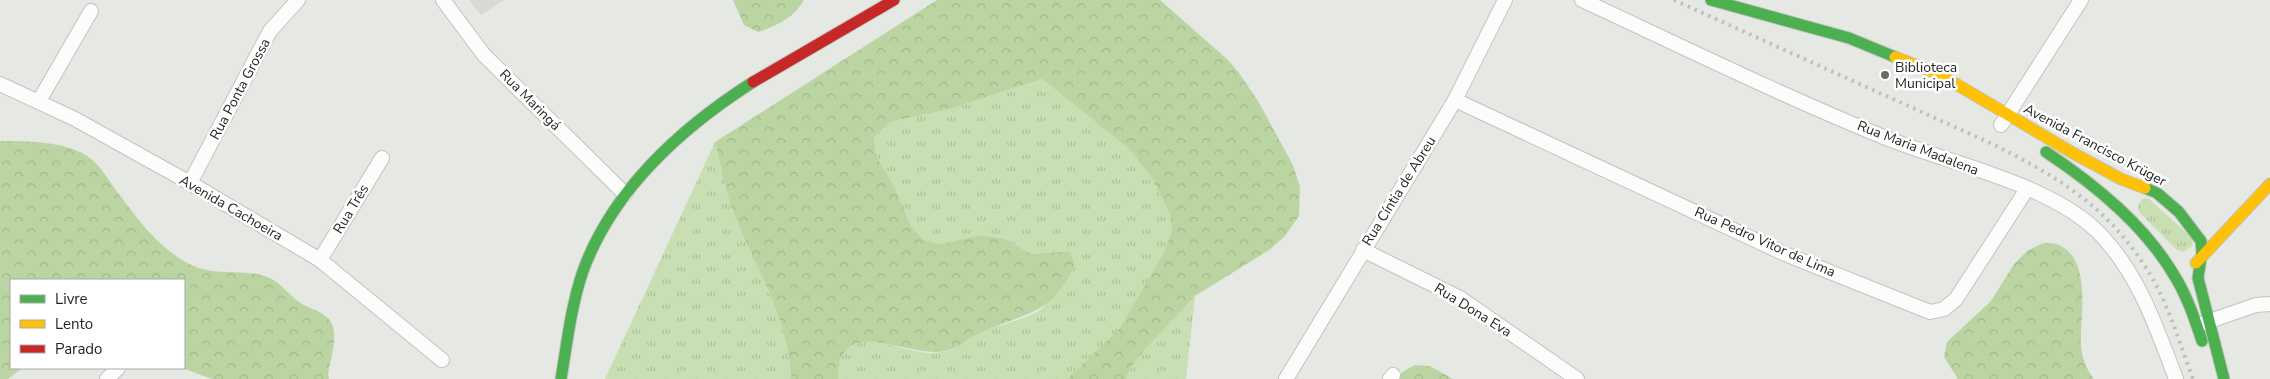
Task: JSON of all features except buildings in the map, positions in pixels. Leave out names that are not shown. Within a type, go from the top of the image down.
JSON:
[{"type":"main road","points":[[561,379],[575,304],[583,273],[625,194],[668,145],[705,113],[791,59],[879,11],[894,0]]},
{"type":"main road","name":"Avenida Francisco Krüger","points":[[1711,0],[1849,38],[1939,74],[2023,138]]},
{"type":"main road","name":"Avenida Francisco Krüger","points":[[1915,66],[1934,85],[1951,95]]},
{"type":"main road","name":"Avenida Francisco Krüger","points":[[2001,120],[2121,179],[2157,194],[2179,212],[2200,238],[2202,249],[2199,260],[2198,284],[2203,323],[2204,351]]},
{"type":"main road","name":"Avenida Francisco Krüger","points":[[2040,148],[2065,164],[2124,213],[2168,264],[2203,323],[2224,379]]},
{"type":"main road","points":[[2168,264],[2183,267],[2199,260],[2270,184]]},
{"type":"main road","points":[[2124,213],[2128,197],[2137,190],[2147,189]]},
{"type":"main road","points":[[2200,238],[2228,231]]},
{"type":"street","name":"Rua Ponta Grossa","points":[[190,183],[270,31],[298,0]]},
{"type":"street","name":"Rua Maringá","points":[[442,0],[484,55],[625,194]]},
{"type":"street","name":"Rua Cíntia de Abreu","points":[[1286,379],[1455,100],[1505,0]]},
{"type":"street","name":"Rua Maria Madalena","points":[[1582,0],[1812,106],[1887,138],[2027,189],[2067,210],[2095,230],[2119,256],[2137,284],[2176,379]]},
{"type":"street","points":[[2001,120],[2081,0]]},
{"type":"street","points":[[39,101],[91,11]]},
{"type":"street","name":"Avenida Cachoeira","points":[[0,84],[39,101],[190,183],[320,260],[442,360]]},
{"type":"street","name":"Rua Pedro Vitor de Lima","points":[[1455,100],[1786,254],[1930,312],[1944,309],[1956,299],[2027,189]]},
{"type":"street","name":"Rua Três","points":[[320,260],[382,158]]},
{"type":"street","name":"Rua Dona Eva","points":[[1363,250],[1460,298],[1576,379]]},
{"type":"street","points":[[2203,323],[2256,305],[2270,304]]},
{"type":"street","points":[[108,379],[117,369]]},
{"type":"shaded area","points":[[469,0],[504,0],[481,15]]},
{"type":"green space","points":[[733,0],[804,0],[795,12],[784,21],[758,32],[744,25]]},
{"type":"green space","points":[[937,0],[1160,0],[1228,60],[1239,73],[1258,101],[1293,165],[1300,187],[1299,216],[1285,236],[1269,250],[1195,296],[1145,349],[1132,366],[1126,379],[1067,379],[1119,329],[1163,254],[1172,231],[1170,214],[1151,177],[1130,150],[1042,79],[950,109],[890,122],[874,138],[876,155],[894,186],[911,226],[924,240],[941,244],[980,235],[1005,239],[1031,254],[1070,251],[1075,265],[1057,294],[1037,310],[982,332],[950,350],[930,352],[878,342],[862,342],[849,347],[841,359],[838,379],[791,379],[789,357],[778,316],[732,207],[715,142]]},
{"type":"green space","points":[[1042,79],[1130,150],[1151,177],[1170,214],[1172,231],[1163,254],[1119,329],[1067,379],[838,379],[840,360],[847,349],[857,343],[885,344],[929,353],[948,351],[981,332],[1024,318],[1044,306],[1070,251],[1031,254],[1005,239],[980,235],[941,244],[924,240],[911,226],[894,186],[876,155],[874,138],[890,122],[950,109]]},
{"type":"green space","points":[[0,141],[53,144],[82,153],[101,169],[150,233],[171,253],[183,261],[205,270],[252,273],[270,278],[303,305],[328,318],[333,327],[333,348],[328,374],[329,379],[212,379],[185,369],[185,279],[10,279],[10,369],[21,369],[8,379],[0,379]]},
{"type":"green space","points":[[715,142],[732,207],[778,316],[789,357],[791,379],[605,379]]},
{"type":"green space","points":[[2144,198],[2149,199],[2191,237],[2193,245],[2184,252],[2177,250],[2139,212],[2138,205]]},
{"type":"green space","points":[[2043,243],[2059,245],[2069,252],[2076,263],[2082,289],[2082,353],[2086,367],[2094,379],[1958,379],[1944,357],[1947,342],[1991,301],[2014,264],[2027,251]]},
{"type":"green space","points":[[1195,296],[1186,379],[1126,379],[1139,356],[1148,345]]},
{"type":"green space","points":[[1415,365],[1430,366],[1453,379],[1396,379],[1404,371]]},
{"type":"railway","points":[[1674,0],[1988,142],[2039,169],[2084,199],[2104,216],[2122,236],[2155,283],[2171,318],[2193,379]]},
{"type":"traffic: fast","points":[[1711,0],[1849,38],[1895,57]]},
{"type":"traffic: fast","points":[[561,379],[579,284],[596,241],[612,213],[631,187],[675,140],[700,119],[753,82]]},
{"type":"traffic: fast","points":[[2046,152],[2102,193],[2151,242],[2181,287],[2202,341]]},
{"type":"traffic: fast","points":[[2145,188],[2157,193],[2179,212],[2201,241],[2202,252],[2198,278],[2224,379]]},
{"type":"traffic: slow","points":[[1895,57],[1939,74],[2073,153],[2121,179],[2145,188]]},
{"type":"traffic: slow","points":[[2196,263],[2270,184]]},
{"type":"traffic: jam","points":[[753,82],[894,0]]},
{"type":"place","name":"Biblioteca Municipal","points":[[1885,75]]}]
